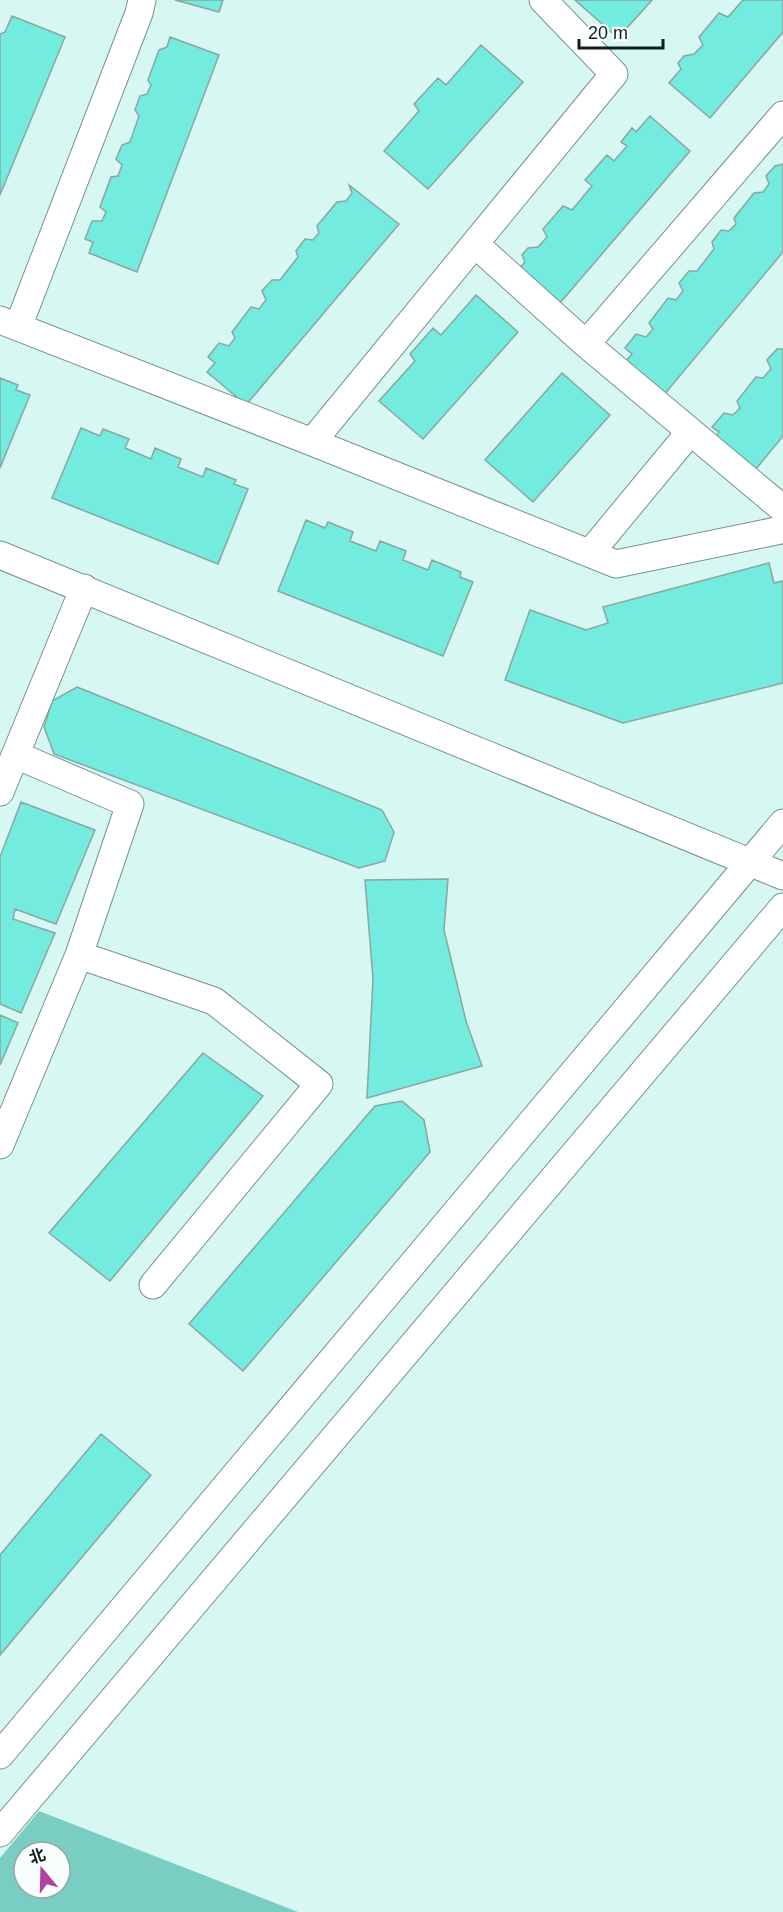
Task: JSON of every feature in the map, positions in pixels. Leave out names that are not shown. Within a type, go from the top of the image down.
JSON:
[{"type":"street","points":[[142,0],[139,13],[9,324],[616,564],[783,528]]},
{"type":"street","points":[[312,442],[614,74],[543,0]]},
{"type":"street","points":[[586,344],[783,115]]},
{"type":"street","points":[[475,244],[586,344],[783,509]]},
{"type":"street","points":[[590,553],[690,432]]},
{"type":"street","points":[[0,555],[783,876]]},
{"type":"street","points":[[0,792],[84,588]]},
{"type":"street","points":[[0,1145],[79,955],[130,804],[16,756]]},
{"type":"street","points":[[0,1755],[783,823]]},
{"type":"street","points":[[0,1833],[783,907]]},
{"type":"street","points":[[79,955],[214,1001],[319,1084],[153,1285]]},
{"type":"shaded area","points":[[39,1811],[298,1912],[0,1912],[0,1858],[12,1844],[12,1900],[72,1900],[72,1840],[15,1840]]},
{"type":"building","points":[[175,0],[223,0],[219,12]]},
{"type":"building","points":[[575,0],[652,0],[618,38]]},
{"type":"building","points":[[743,0],[783,0],[783,32],[710,118],[669,83],[681,69],[678,63],[684,56],[694,54],[703,45],[699,37],[719,13],[728,17]]},
{"type":"building","points":[[12,16],[65,37],[0,195],[0,34],[5,32]]},
{"type":"building","points":[[170,37],[219,55],[137,272],[89,253],[93,242],[85,239],[92,221],[102,221],[106,212],[100,207],[111,177],[118,176],[122,165],[116,159],[122,145],[130,142],[139,116],[135,110],[140,96],[147,94],[151,85],[148,80],[159,50],[167,47]]},
{"type":"building","points":[[481,45],[523,82],[428,189],[384,151],[419,111],[414,104],[438,78],[446,85]]},
{"type":"building","points":[[650,116],[690,151],[554,310],[512,276],[525,262],[522,255],[528,248],[538,247],[547,237],[543,229],[563,206],[572,210],[592,186],[585,180],[607,155],[614,161],[627,146],[621,142],[632,128],[636,132]]},
{"type":"building","points":[[783,164],[783,252],[663,396],[623,364],[632,354],[625,348],[636,334],[646,337],[653,329],[649,323],[668,298],[676,300],[683,291],[679,283],[689,271],[697,271],[714,249],[712,242],[721,230],[729,231],[736,224],[734,218],[754,193],[763,192],[769,184],[766,176],[775,166]]},
{"type":"building","points":[[349,185],[399,224],[246,405],[207,372],[215,363],[208,357],[219,343],[229,346],[235,338],[232,332],[251,307],[259,309],[266,300],[262,291],[272,280],[280,280],[298,257],[296,251],[305,239],[313,240],[319,233],[317,226],[337,202],[346,201],[352,193]]},
{"type":"building","points":[[476,295],[518,332],[423,439],[379,401],[415,361],[410,354],[433,328],[441,335]]},
{"type":"building","points":[[777,349],[783,349],[783,436],[751,475],[711,442],[719,432],[712,427],[724,413],[733,415],[740,408],[737,401],[756,377],[763,378],[771,369],[767,360]]},
{"type":"building","points":[[562,373],[610,415],[533,502],[485,460]]},
{"type":"building","points":[[0,378],[18,385],[16,390],[30,395],[0,468]]},
{"type":"building","points":[[81,428],[100,436],[103,429],[129,439],[125,448],[151,459],[155,448],[181,459],[178,467],[203,477],[206,468],[236,480],[234,484],[248,489],[218,564],[52,498]]},
{"type":"building","points":[[306,520],[325,528],[328,522],[353,532],[350,541],[376,551],[380,541],[406,551],[403,560],[428,570],[432,560],[461,572],[460,577],[473,582],[443,656],[278,591]]},
{"type":"building","points":[[769,563],[774,583],[783,581],[783,683],[623,723],[505,680],[530,610],[586,630],[608,623],[603,607]]},
{"type":"building","points":[[77,687],[382,810],[394,832],[385,861],[359,868],[54,754],[44,727],[52,701]]},
{"type":"building","points":[[21,802],[95,830],[56,924],[15,909],[13,919],[55,933],[21,1013],[0,1004],[0,857]]},
{"type":"building","points":[[448,879],[444,930],[466,1021],[482,1066],[367,1098],[373,979],[365,880]]},
{"type":"building","points":[[0,1015],[18,1023],[0,1065]]},
{"type":"building","points":[[203,1053],[263,1096],[110,1281],[49,1233]]},
{"type":"building","points":[[402,1101],[424,1120],[430,1152],[243,1371],[189,1324],[375,1106]]},
{"type":"building","points":[[101,1434],[151,1475],[0,1655],[0,1555]]}]
